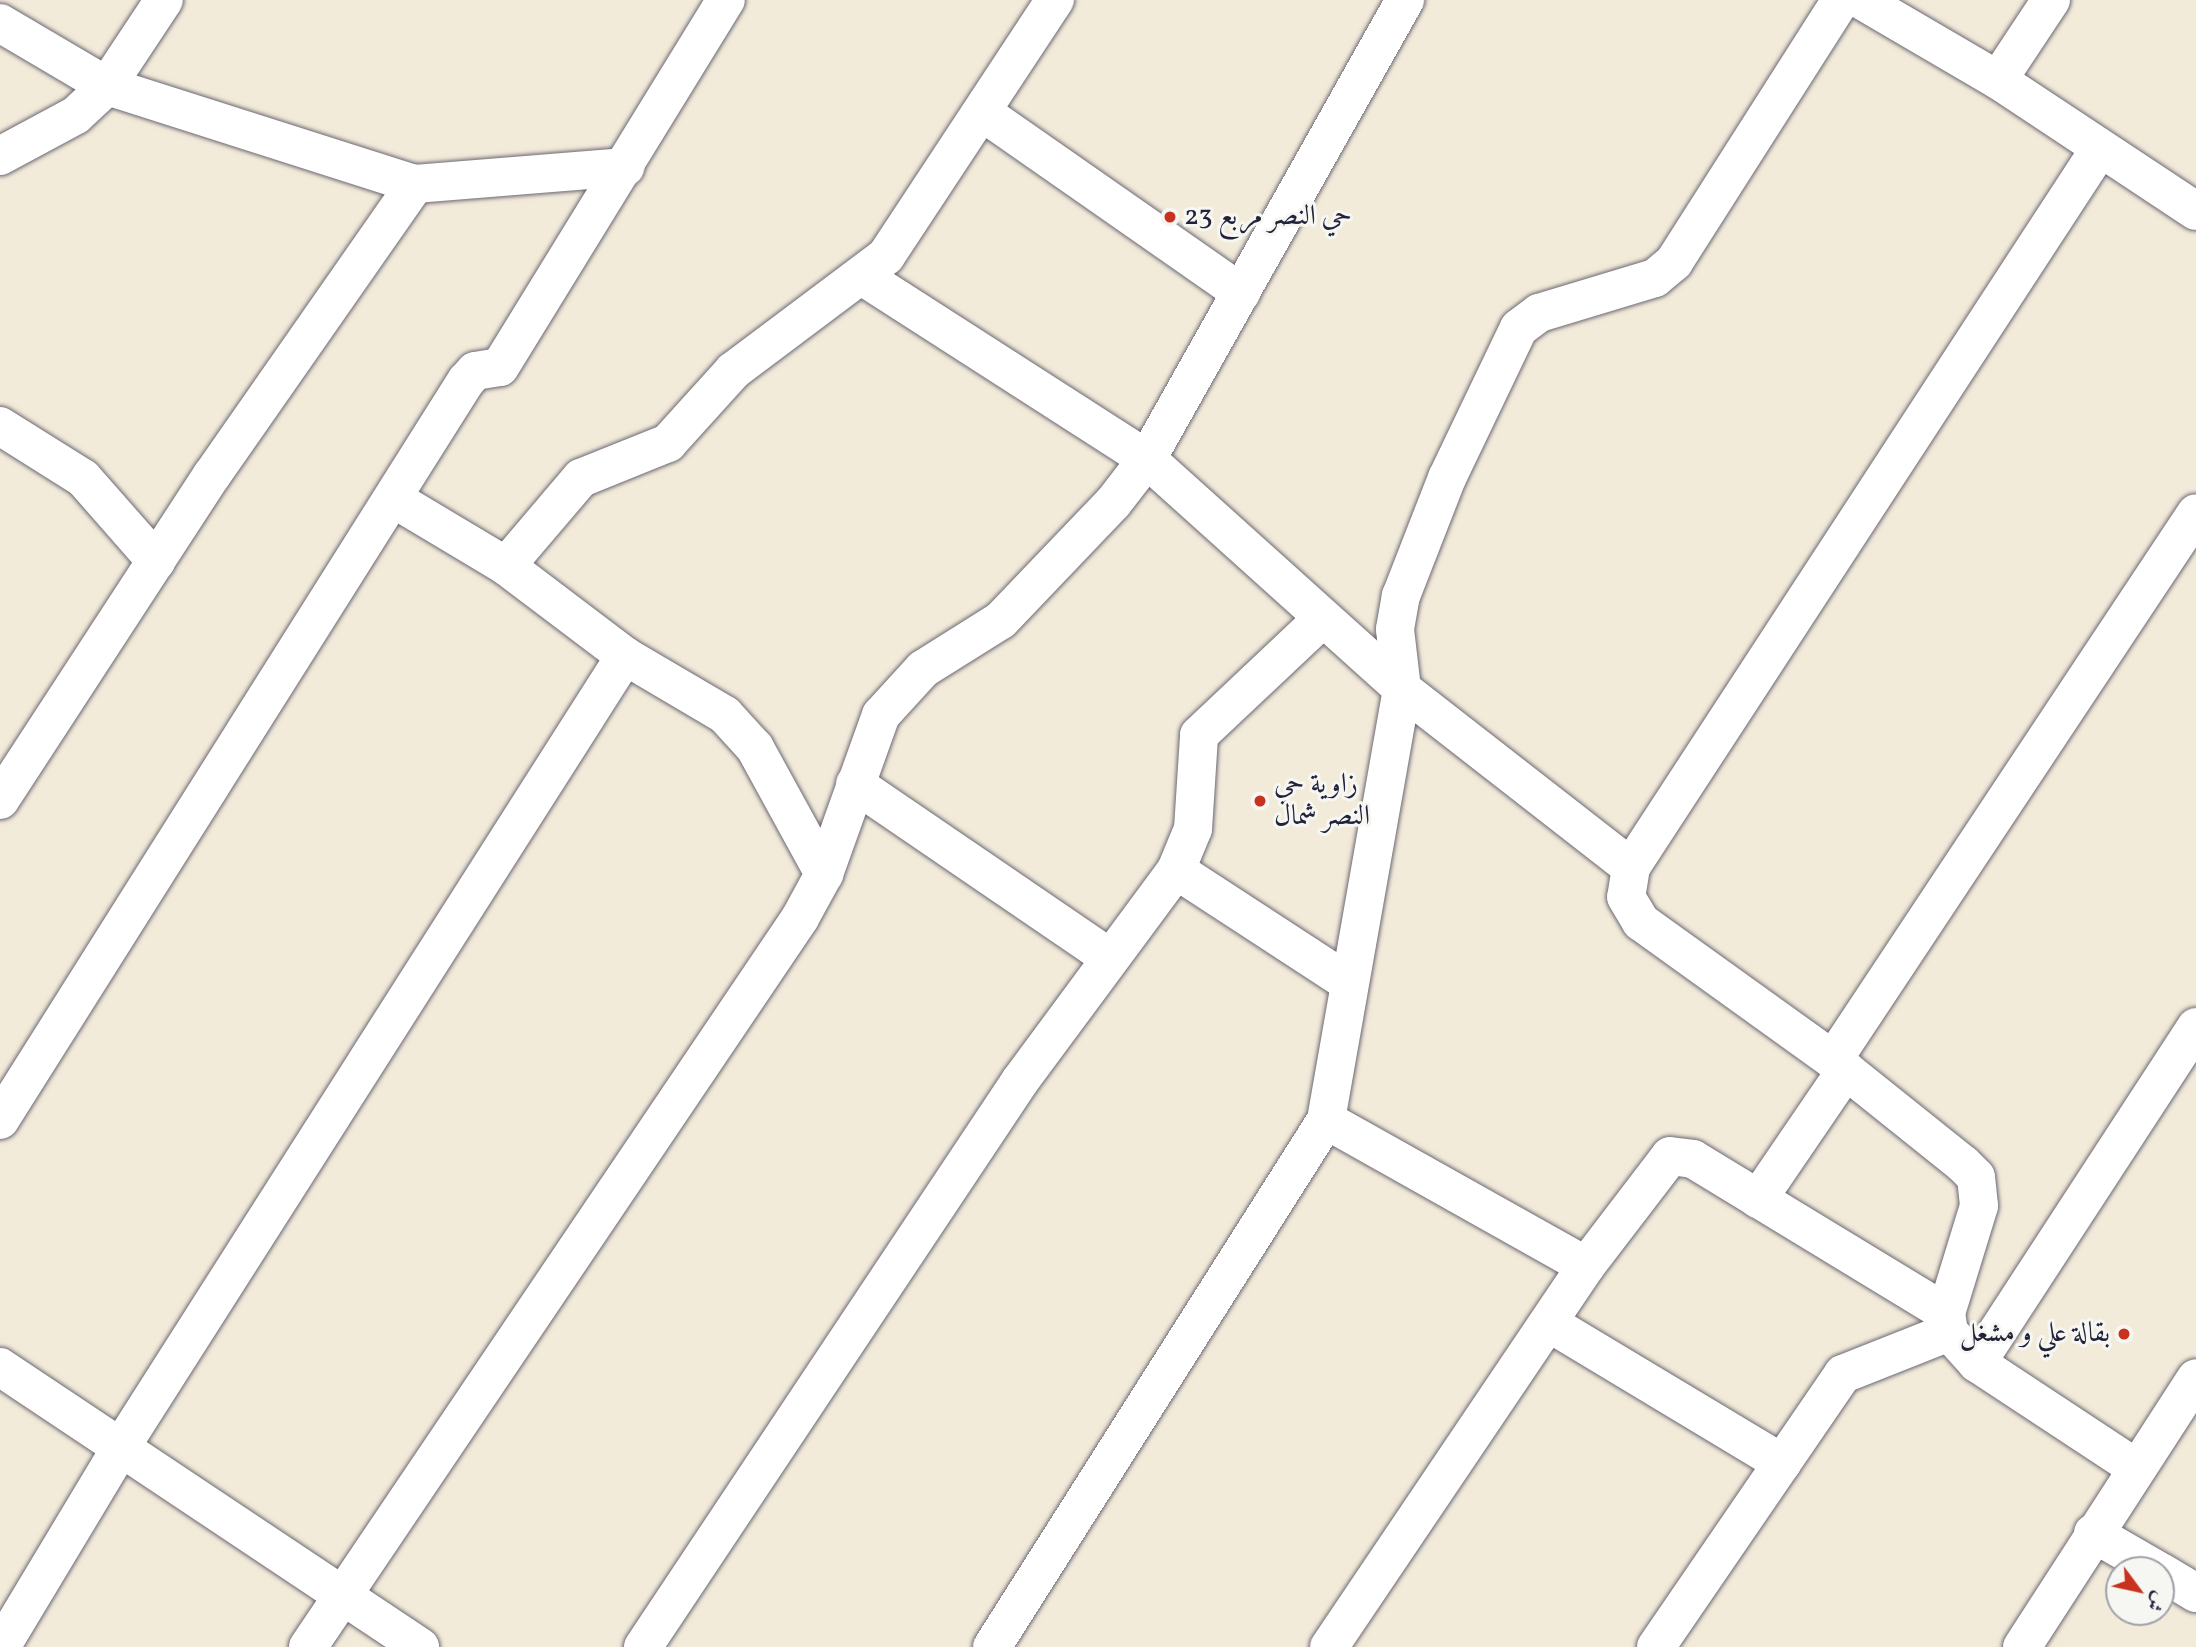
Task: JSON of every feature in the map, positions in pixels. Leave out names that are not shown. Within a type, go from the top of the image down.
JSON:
[{"type":"street","points":[[0,156],[76,115],[107,86],[164,0]]},
{"type":"street","points":[[0,1119],[394,499],[470,374],[500,368],[726,0]]},
{"type":"street","points":[[506,566],[581,478],[668,443],[733,371],[862,276],[898,240],[1055,0]]},
{"type":"street","points":[[308,1647],[340,1594],[824,874],[881,715],[900,690],[1001,620],[1113,503],[1147,458],[1405,0]]},
{"type":"street","points":[[992,1647],[1326,1120],[1348,982],[1402,690],[1395,629],[1401,596],[1447,478],[1519,328],[1539,313],[1655,278],[1674,262],[1841,0]]},
{"type":"street","points":[[1861,0],[1998,80],[2196,211]]},
{"type":"street","points":[[1998,80],[2051,0]]},
{"type":"street","points":[[0,23],[107,86],[415,184],[625,167]]},
{"type":"street","points":[[982,112],[1241,293]]},
{"type":"street","points":[[1948,1322],[1979,1206],[1976,1177],[1840,1065],[1629,910],[1631,867],[2100,148]]},
{"type":"street","points":[[0,800],[156,561],[415,184]]},
{"type":"street","points":[[862,276],[1147,458],[1402,690],[1631,867]]},
{"type":"street","points":[[0,426],[83,478],[156,561]]},
{"type":"street","points":[[394,499],[506,566],[625,656],[741,730],[824,874]]},
{"type":"street","points":[[1758,1199],[1840,1065],[2196,513]]},
{"type":"street","points":[[643,1647],[1109,957],[1176,870],[1192,829],[1199,735],[1323,618]]},
{"type":"street","points":[[1,1647],[121,1447],[625,656]]},
{"type":"street","points":[[855,784],[1109,957]]},
{"type":"street","points":[[1176,870],[1348,982]]},
{"type":"street","points":[[1977,1363],[2196,1027]]},
{"type":"street","points":[[1326,1120],[1586,1266]]},
{"type":"street","points":[[1329,1647],[1586,1266],[1670,1156],[1693,1159],[1948,1322],[1977,1363],[2135,1467]]},
{"type":"street","points":[[1656,1647],[1849,1368],[1948,1322]]},
{"type":"street","points":[[1549,1323],[1782,1463]]},
{"type":"street","points":[[0,1367],[420,1647]]},
{"type":"street","points":[[2022,1647],[2135,1467],[2196,1378]]},
{"type":"street","points":[[2093,1533],[2133,1556]]},
{"type":"street","points":[[2175,1580],[2196,1592]]},
{"type":"place","name":"حي النصر مربع 23","points":[[1170,217]]},
{"type":"place","name":"زاوية حي النصر شمال","points":[[1260,801]]},
{"type":"place","name":"بقالة علي و مشغل","points":[[2124,1334]]}]
